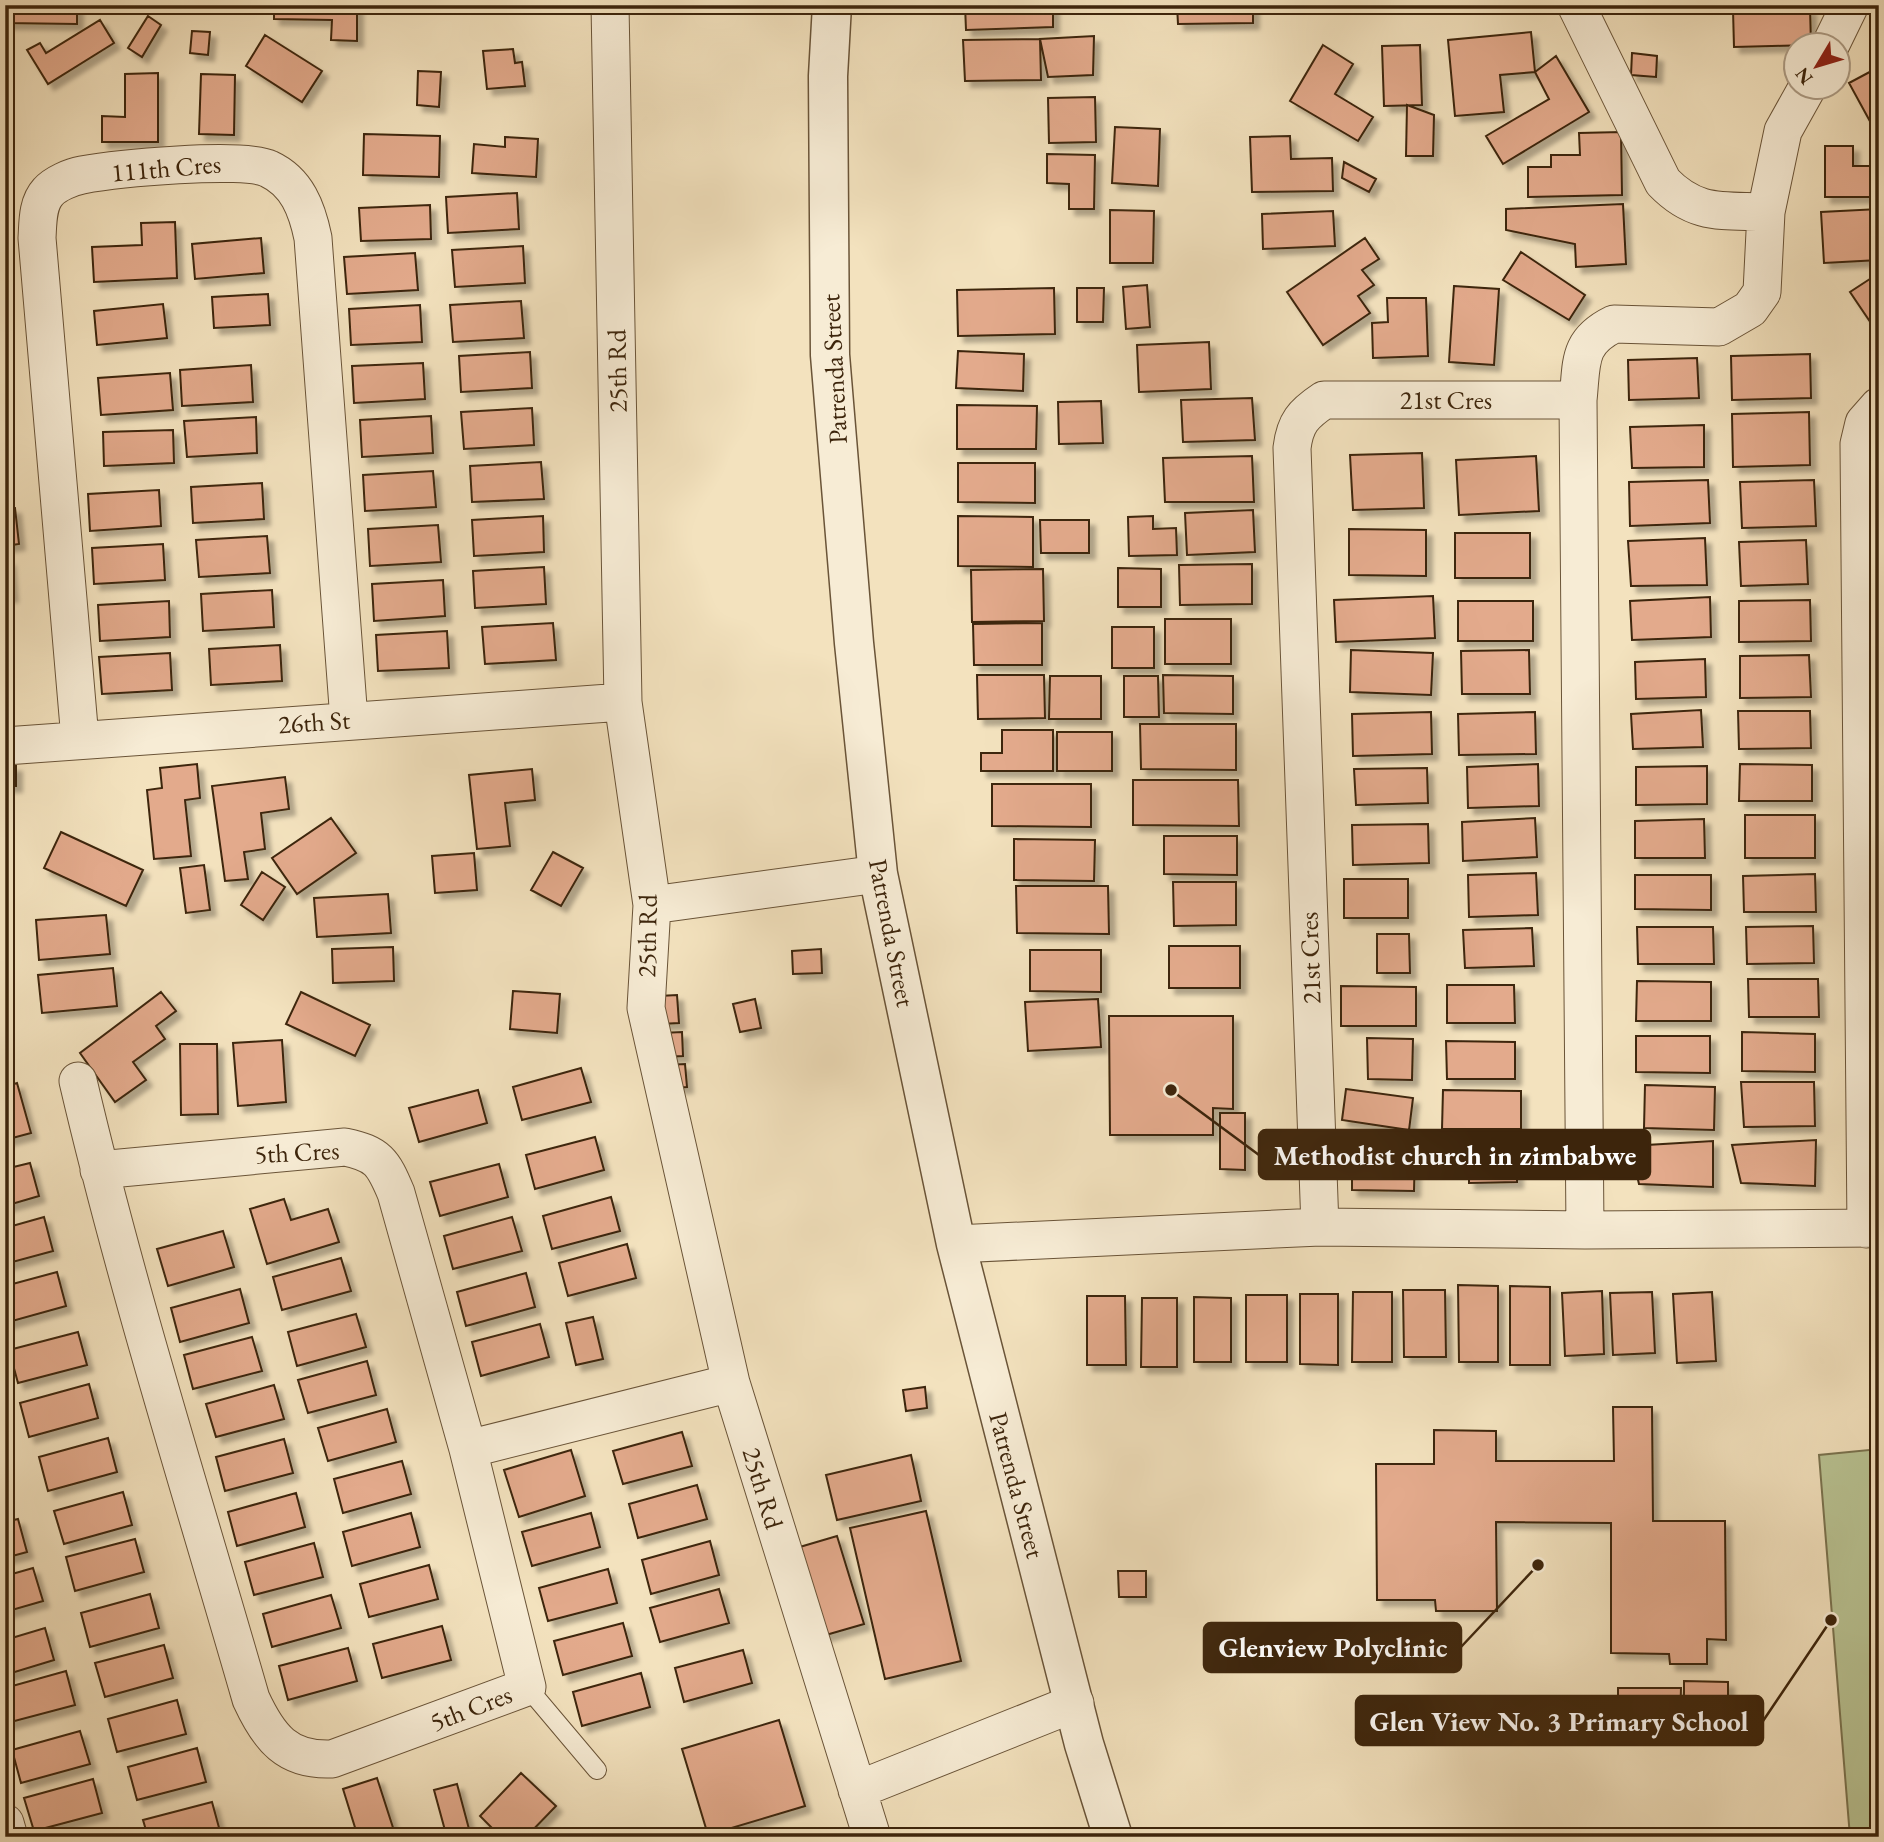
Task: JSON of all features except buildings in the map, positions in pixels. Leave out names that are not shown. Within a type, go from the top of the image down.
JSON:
[{"type":"street","name":"25th Rd","points":[[610,5],[623,702],[652,905],[646,1008],[731,1383],[872,1837]]},
{"type":"street","name":"Patrenda Street","points":[[832,5],[828,76],[830,355],[854,643],[878,874],[956,1244],[1099,1799],[1113,1837]]},
{"type":"street","points":[[1576,5],[1662,182],[1678,198],[1697,208],[1766,212]]},
{"type":"street","points":[[1836,32],[1850,5]]},
{"type":"street","points":[[1585,1230],[1578,400],[1582,354],[1588,341],[1614,324],[1720,327],[1750,309],[1762,292],[1766,212],[1783,131],[1799,102]]},
{"type":"street","name":"111th Cres","points":[[80,739],[37,238],[40,207],[48,191],[80,175],[238,161],[267,167],[283,177],[307,212],[313,238],[349,720]]},
{"type":"street","name":"21st Cres","points":[[1320,1227],[1292,448],[1294,428],[1304,413],[1324,400],[1578,400]]},
{"type":"street","points":[[956,1244],[1320,1227],[1872,1229],[1859,444],[1864,423],[1879,406]]},
{"type":"street","name":"26th St","points":[[5,747],[80,739],[623,702]]},
{"type":"street","points":[[652,905],[878,874]]},
{"type":"street","points":[[78,1082],[99,1171]]},
{"type":"street","name":"5th Cres","points":[[332,1148],[367,1152],[384,1166],[396,1193],[468,1449],[527,1687],[331,1759],[310,1760],[284,1749],[259,1716],[251,1699],[99,1171],[332,1148]]},
{"type":"street","points":[[468,1449],[731,1383]]},
{"type":"street","points":[[857,1790],[1075,1703]]},
{"type":"street","points":[[5,1824],[9,1837]]},
{"type":"lane","points":[[527,1687],[597,1770]]},
{"type":"green space","points":[[1879,1449],[1879,1837],[1850,1837],[1819,1455]]},
{"type":"place","name":"Methodist church in zimbabwe","points":[[1171,1090]]},
{"type":"place","name":"Glenview Polyclinic","points":[[1538,1565]]},
{"type":"place","name":"Glen View No. 3 Primary School","points":[[1831,1620]]}]
